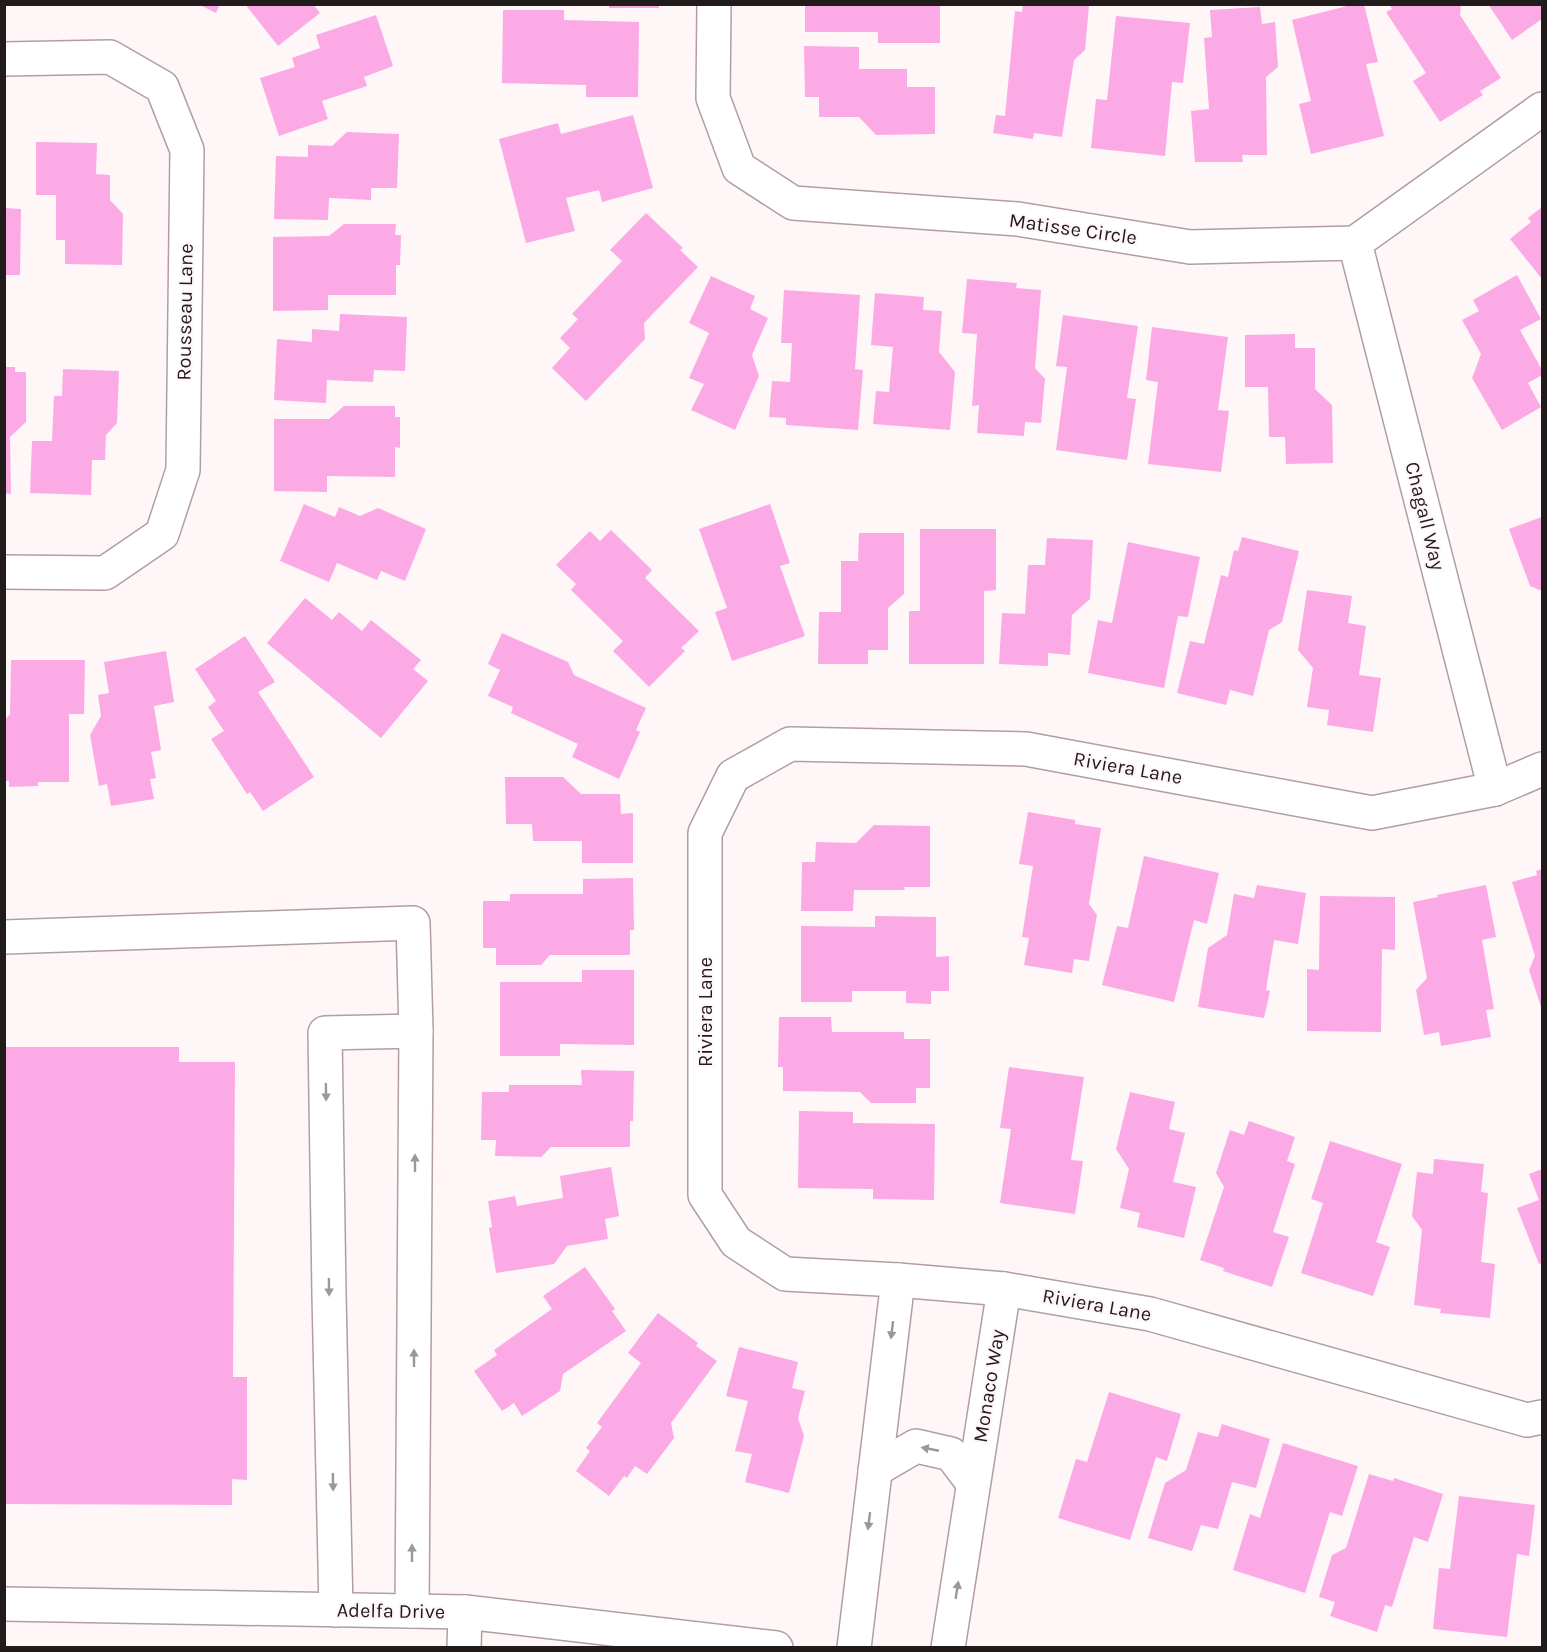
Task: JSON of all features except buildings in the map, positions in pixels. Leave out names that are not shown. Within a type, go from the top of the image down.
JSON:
[{"type":"street","name":"Matisse Circle","points":[[714,4],[712,98],[739,168],[793,203],[1018,219],[1191,247],[1354,243]]},
{"type":"street","name":"Rousseau Lane","points":[[4,59],[110,57],[162,87],[187,150],[187,162],[183,470],[162,534],[105,573],[4,572]]},
{"type":"street","points":[[1354,243],[1542,109]]},
{"type":"street","name":"Chagall Way","points":[[1354,243],[1496,789]]},
{"type":"street","name":"Riviera Lane","points":[[1542,769],[1496,789],[1372,813],[1026,749],[790,744],[733,776],[705,833],[705,1195],[736,1242],[784,1274],[1004,1289],[1150,1314],[1527,1420],[1542,1418]]},
{"type":"street","points":[[4,937],[413,923],[416,1031],[412,1611]]},
{"type":"street","points":[[336,1610],[325,1033],[416,1031]]},
{"type":"street","points":[[854,1647],[898,1280]]},
{"type":"street","name":"Monaco Way","points":[[948,1647],[1004,1289]]},
{"type":"street","name":"Monaco Way","points":[[875,1470],[915,1446],[951,1454],[973,1483]]},
{"type":"street","name":"Adelfa Drive","points":[[4,1604],[465,1612],[776,1647]]},
{"type":"street","points":[[464,1647],[465,1612]]}]
